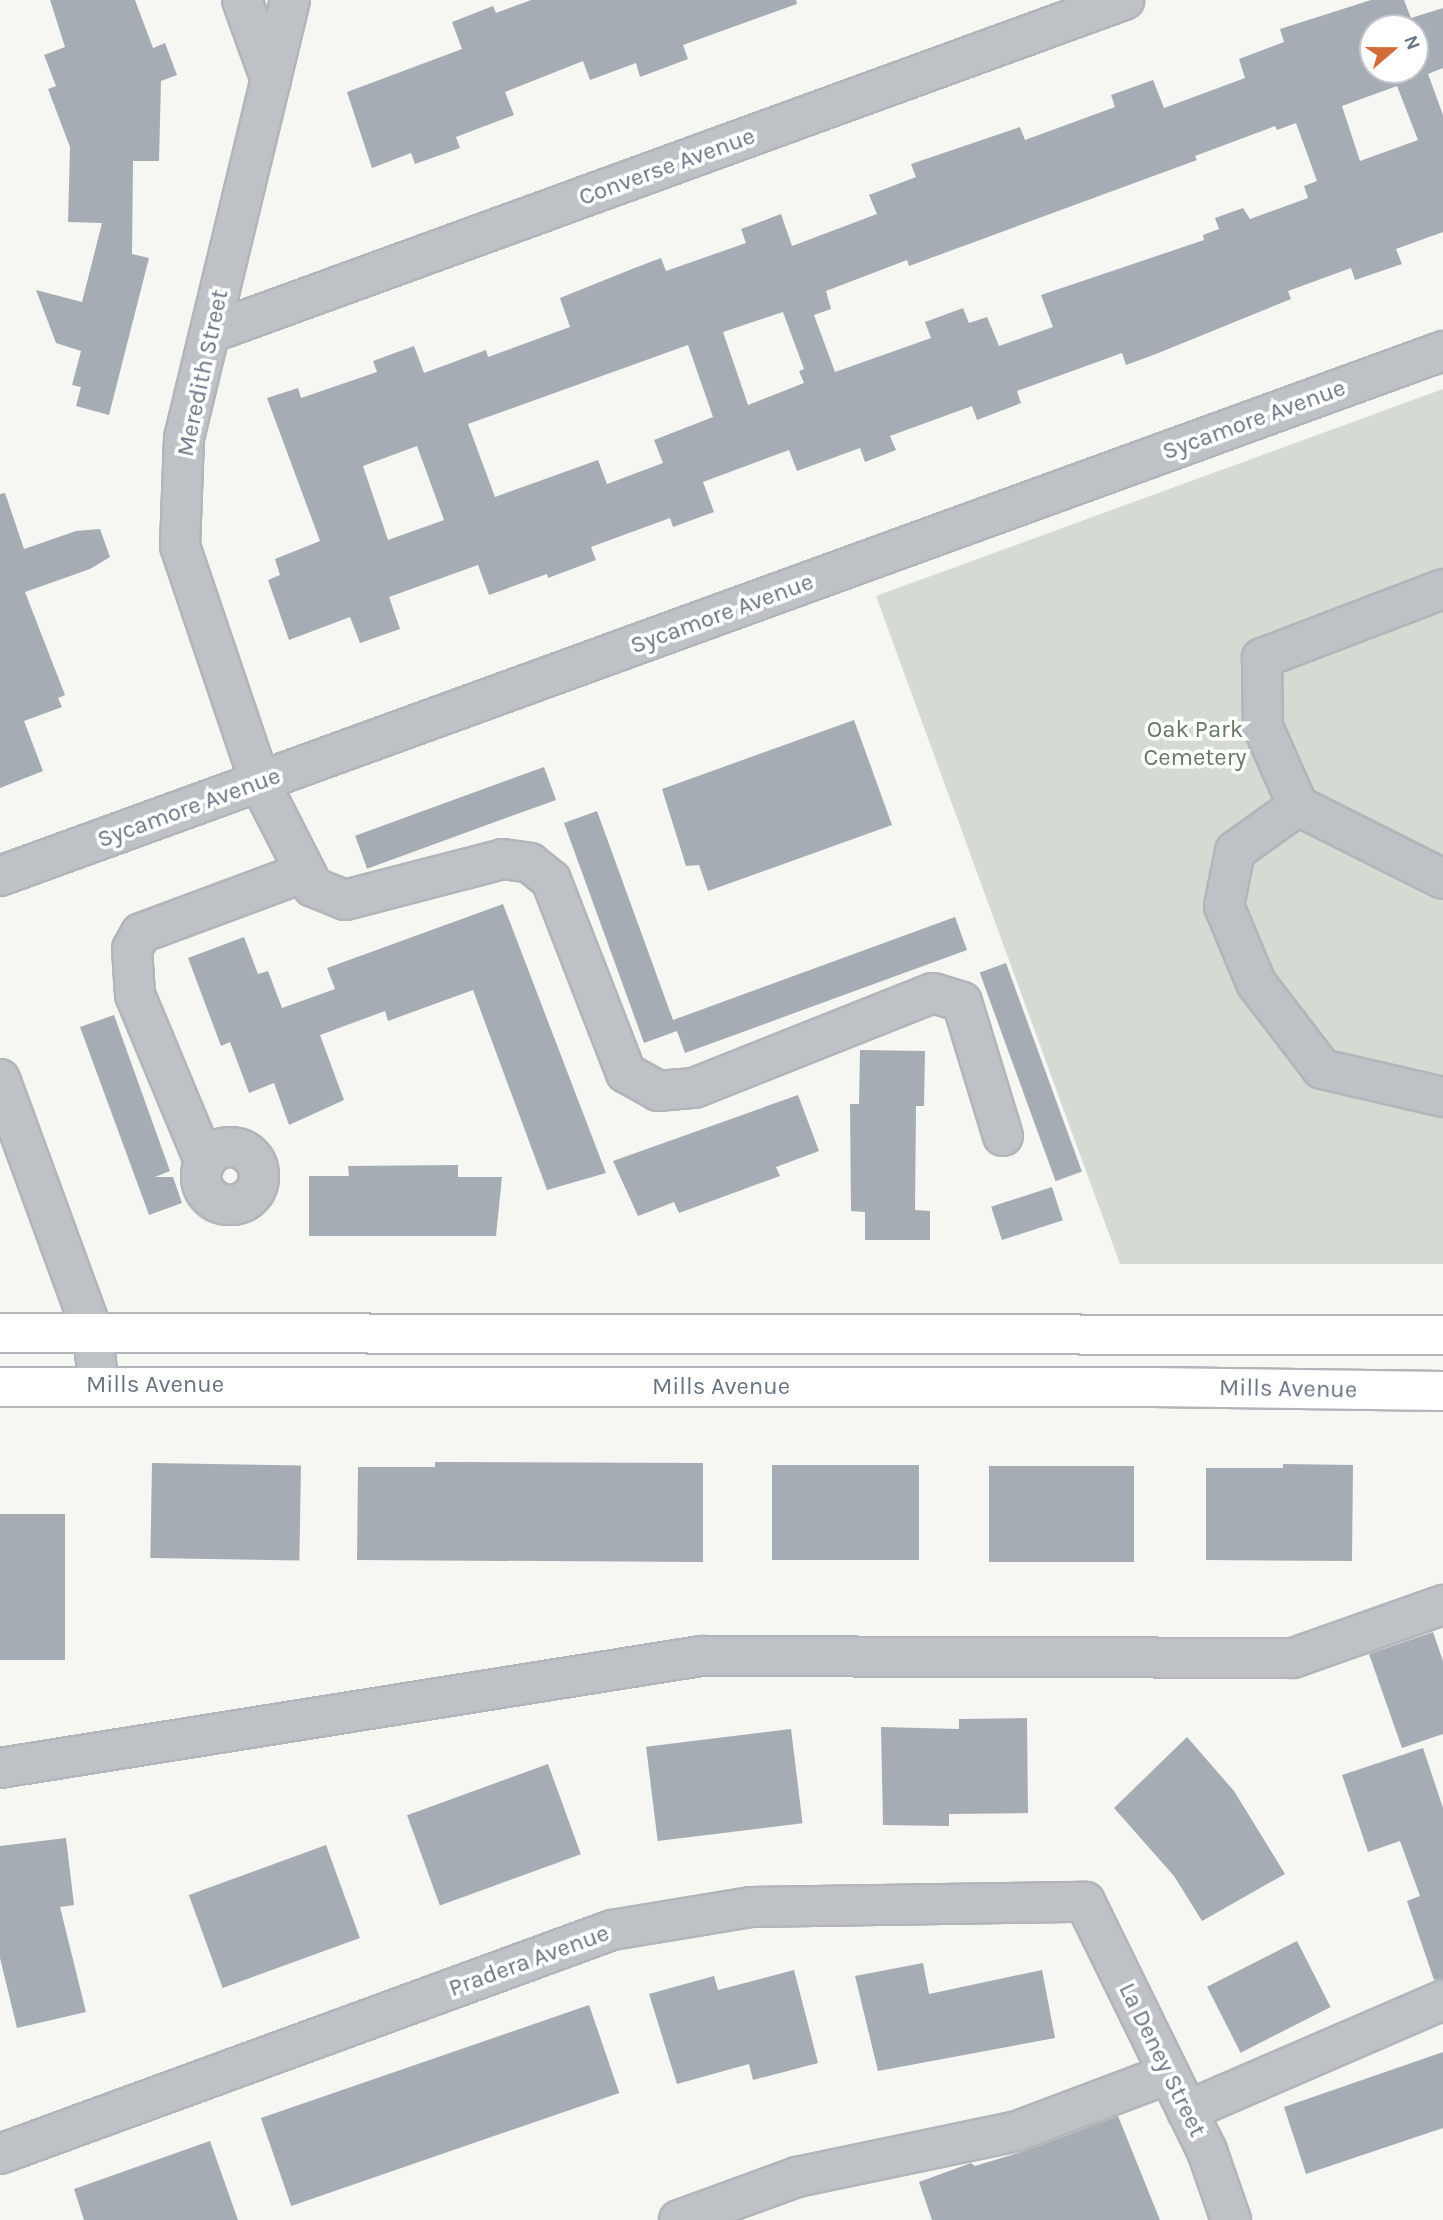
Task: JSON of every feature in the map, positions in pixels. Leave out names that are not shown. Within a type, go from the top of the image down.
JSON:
[{"type":"main road","points":[[0,1333],[92,1330],[1442,1341]]},
{"type":"main road","name":"Mills Avenue","points":[[0,1387],[99,1385],[1443,1391]]},
{"type":"street","points":[[242,0],[271,80]]},
{"type":"street","name":"Meredith Street","points":[[290,0],[184,438],[180,546],[260,783],[305,872]]},
{"type":"street","name":"Converse Avenue","points":[[210,333],[1124,0]]},
{"type":"street","name":"Sycamore Avenue","points":[[0,876],[1443,351]]},
{"type":"street","points":[[1443,589],[1262,658],[1263,727],[1298,806],[1443,879]]},
{"type":"street","points":[[1298,806],[1235,850],[1224,906],[1256,982],[1322,1069],[1443,1097]]},
{"type":"street","points":[[205,1163],[135,995],[132,949],[141,933],[305,872],[313,887],[345,900],[503,859],[530,863],[551,880],[626,1073],[658,1091],[694,1088],[933,993],[962,1002],[1003,1136]]},
{"type":"street","points":[[0,1079],[92,1330],[99,1385]]},
{"type":"street","points":[[0,1768],[701,1656],[1293,1658],[1443,1605]]},
{"type":"street","name":"La Deney Street","points":[[1085,1902],[1187,2111],[1231,2220]]},
{"type":"street","name":"Pradera Avenue","points":[[0,2154],[612,1930],[751,1907],[1085,1902]]},
{"type":"street","points":[[1187,2111],[1443,2000]]},
{"type":"street","points":[[679,2220],[797,2177],[1017,2131],[1169,2074]]},
{"type":"green space","name":"Oak Park Cemetery","points":[[1443,389],[1443,1264],[1120,1264],[876,596]]},
{"type":"building","points":[[50,0],[135,0],[153,48],[165,43],[177,75],[161,81],[159,161],[133,161],[132,254],[149,258],[109,415],[76,406],[81,387],[72,385],[81,351],[56,343],[36,290],[82,302],[102,223],[68,222],[70,147],[48,89],[56,86],[44,55],[65,47]]},
{"type":"building","points":[[531,0],[796,0],[797,4],[683,45],[688,59],[640,77],[636,63],[590,80],[583,61],[505,92],[514,115],[456,137],[460,148],[415,164],[411,153],[372,168],[347,92],[462,49],[452,22],[493,6],[496,13]]},
{"type":"building","points":[[1371,0],[1404,0],[1409,14],[1359,14],[1359,84],[1429,84],[1429,77],[1443,115],[1443,232],[1396,249],[1402,264],[1355,280],[1351,268],[1288,291],[1291,299],[1156,354],[1126,365],[1122,353],[1017,391],[1021,403],[977,420],[972,406],[890,436],[896,450],[865,462],[860,448],[797,471],[789,450],[703,482],[714,512],[673,527],[670,518],[591,547],[596,560],[548,578],[547,574],[489,595],[478,565],[389,597],[400,629],[360,643],[350,617],[289,640],[268,580],[280,575],[275,559],[320,541],[267,398],[298,388],[301,398],[377,372],[373,361],[414,346],[424,373],[486,350],[488,357],[570,327],[560,298],[661,258],[666,271],[746,243],[741,229],[781,214],[792,246],[877,214],[869,195],[916,177],[911,164],[1020,127],[1025,140],[1115,107],[1111,95],[1153,80],[1164,108],[1245,78],[1239,59],[1284,42],[1280,29]],"holes":[[[1397,86],[1418,140],[1360,161],[1342,106]],[[1296,123],[1317,181],[1304,186],[1308,198],[1250,219],[1243,208],[1215,218],[1219,229],[1203,235],[1204,240],[1041,295],[1053,327],[999,346],[987,317],[969,323],[963,308],[925,322],[931,338],[835,372],[814,315],[831,309],[826,291],[907,260],[909,266],[1197,160],[1195,156],[1275,126],[1277,130]],[[783,312],[804,369],[799,371],[804,383],[748,405],[723,332]],[[688,345],[713,417],[654,440],[663,463],[607,484],[598,460],[495,497],[468,424]],[[417,446],[444,520],[388,540],[363,466]]]},
{"type":"building","points":[[1443,8],[1443,68],[1429,74],[1429,14],[1424,14]]},
{"type":"building","points":[[5,493],[24,549],[76,531],[100,529],[110,557],[90,569],[25,592],[65,695],[58,698],[62,707],[24,721],[43,771],[0,788],[0,494]]},
{"type":"building","points":[[854,720],[892,825],[708,891],[699,865],[686,866],[662,789]]},
{"type":"building","points":[[544,767],[556,800],[367,869],[355,836]]},
{"type":"building","points":[[597,811],[673,1020],[955,917],[967,950],[685,1053],[677,1031],[644,1043],[564,823]]},
{"type":"building","points":[[503,904],[606,1173],[547,1190],[473,990],[388,1021],[385,1011],[320,1035],[344,1100],[289,1125],[274,1083],[249,1093],[230,1042],[221,1046],[188,958],[244,937],[258,974],[268,971],[282,1008],[335,989],[327,968]]},
{"type":"building","points":[[1006,963],[1082,1172],[1056,1181],[980,973]]},
{"type":"building","points":[[114,1015],[170,1171],[155,1177],[173,1177],[182,1203],[149,1215],[80,1027]]},
{"type":"building","points":[[860,1050],[925,1051],[924,1106],[916,1106],[915,1210],[930,1211],[930,1240],[865,1240],[865,1212],[851,1211],[850,1104],[859,1104]]},
{"type":"building","points":[[798,1095],[819,1151],[776,1167],[780,1176],[679,1213],[674,1202],[638,1216],[613,1161]]},
{"type":"building","points":[[458,1165],[458,1177],[502,1177],[496,1236],[309,1236],[309,1176],[349,1176],[348,1166]]},
{"type":"building","points":[[1052,1187],[1063,1220],[1002,1240],[991,1207]]},
{"type":"building","points":[[435,1462],[703,1463],[703,1562],[357,1560],[358,1467],[435,1467]]},
{"type":"building","points":[[152,1463],[301,1466],[299,1561],[150,1558]]},
{"type":"building","points":[[1283,1464],[1353,1465],[1352,1561],[1206,1560],[1206,1468],[1283,1468]]},
{"type":"building","points":[[772,1465],[919,1465],[919,1560],[772,1560]]},
{"type":"building","points":[[989,1466],[1134,1466],[1134,1562],[989,1562]]},
{"type":"building","points":[[0,1514],[65,1514],[65,1660],[0,1660]]},
{"type":"building","points":[[1433,1632],[1443,1661],[1443,1734],[1402,1748],[1369,1654]]},
{"type":"building","points":[[1027,1718],[1028,1813],[949,1814],[949,1826],[883,1825],[881,1727],[959,1729],[959,1719]]},
{"type":"building","points":[[791,1729],[803,1823],[658,1841],[646,1747]]},
{"type":"building","points":[[1187,1737],[1234,1791],[1285,1874],[1202,1921],[1174,1876],[1114,1808]]},
{"type":"building","points":[[1423,1748],[1443,1808],[1443,1979],[1434,1980],[1407,1901],[1420,1896],[1400,1841],[1368,1852],[1342,1775]]},
{"type":"building","points":[[548,1764],[581,1854],[440,1906],[407,1815]]},
{"type":"building","points":[[66,1838],[74,1905],[60,1907],[86,2012],[17,2028],[0,1958],[0,1846]]},
{"type":"building","points":[[326,1845],[360,1938],[223,1988],[189,1895]]},
{"type":"building","points":[[1297,1941],[1331,2007],[1241,2053],[1207,1987]]},
{"type":"building","points":[[923,1963],[929,1994],[1042,1970],[1055,2038],[878,2071],[855,1976]]},
{"type":"building","points":[[794,1970],[818,2063],[753,2080],[749,2064],[677,2084],[649,1994],[714,1976],[718,1990]]},
{"type":"building","points":[[589,2005],[619,2093],[291,2206],[261,2118]]},
{"type":"building","points":[[1443,2052],[1443,2128],[1306,2174],[1284,2107]]},
{"type":"building","points":[[1118,2116],[1160,2220],[932,2220],[919,2182],[971,2163],[975,2166],[1025,2151]]},
{"type":"building","points":[[210,2141],[238,2220],[84,2220],[74,2189]]}]
